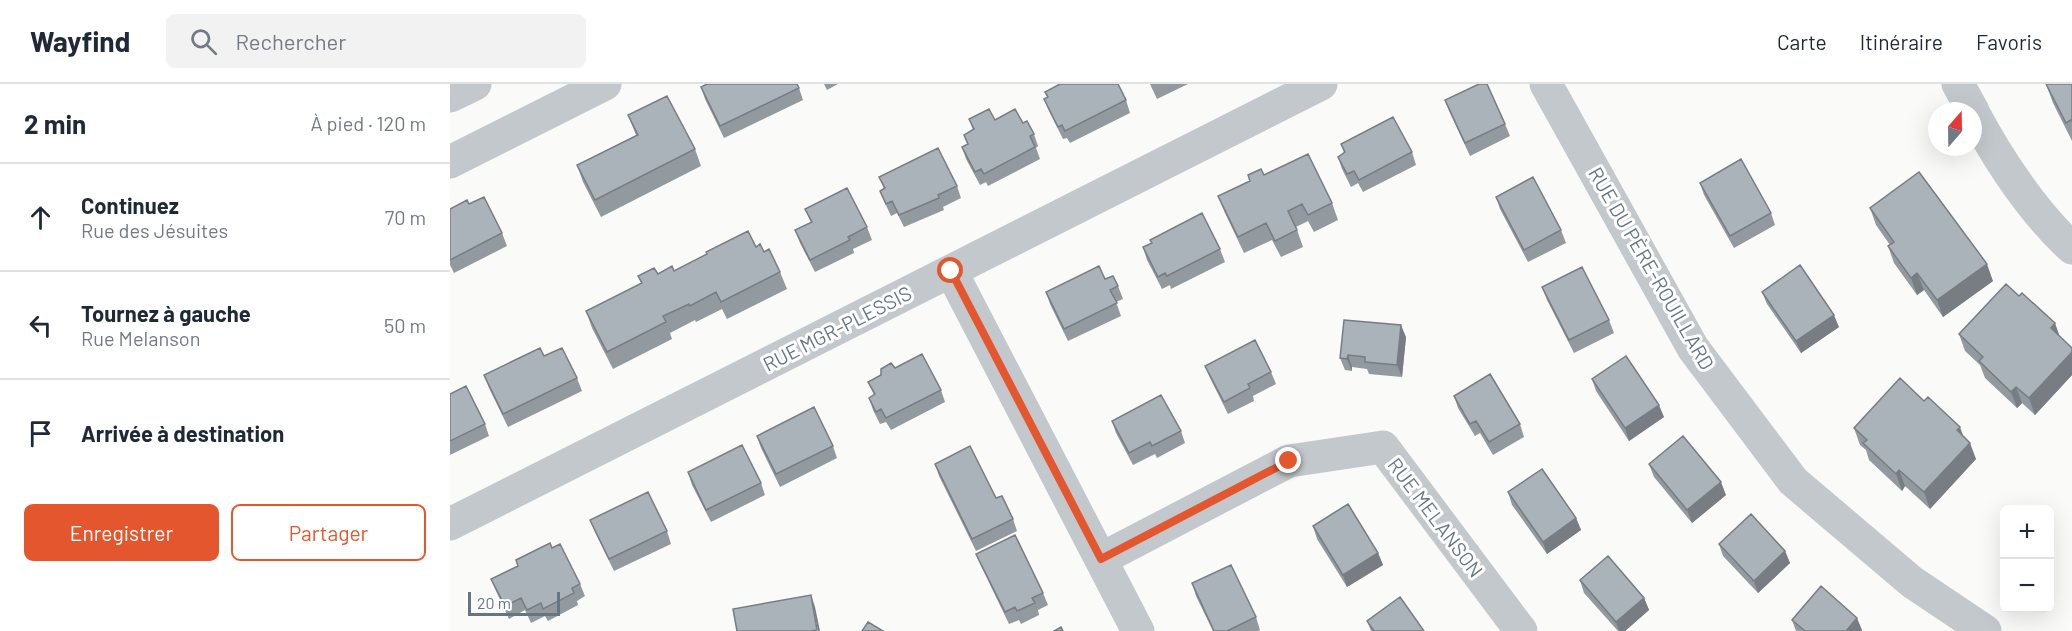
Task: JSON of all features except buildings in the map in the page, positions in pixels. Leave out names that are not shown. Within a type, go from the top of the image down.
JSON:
[{"type":"street","points":[[450,96],[475,84]]},
{"type":"street","points":[[450,162],[605,84]]},
{"type":"street","name":"RUE MGR-PLESSIS","points":[[450,524],[1321,84]]},
{"type":"street","name":"RUE DU PÈRE-ROUILLARD","points":[[1546,84],[1693,348],[1793,481],[1912,582],[1986,631]]},
{"type":"street","points":[[1958,84],[1968,102]]},
{"type":"street","points":[[1982,128],[1995,152],[2056,234],[2072,248]]},
{"type":"street","points":[[951,271],[1138,631]]},
{"type":"street","name":"RUE MELANSON","points":[[1101,559],[1289,461],[1383,447],[1521,631]]},
{"type":"route","points":[[951,271],[1101,559],[1289,461]]}]
